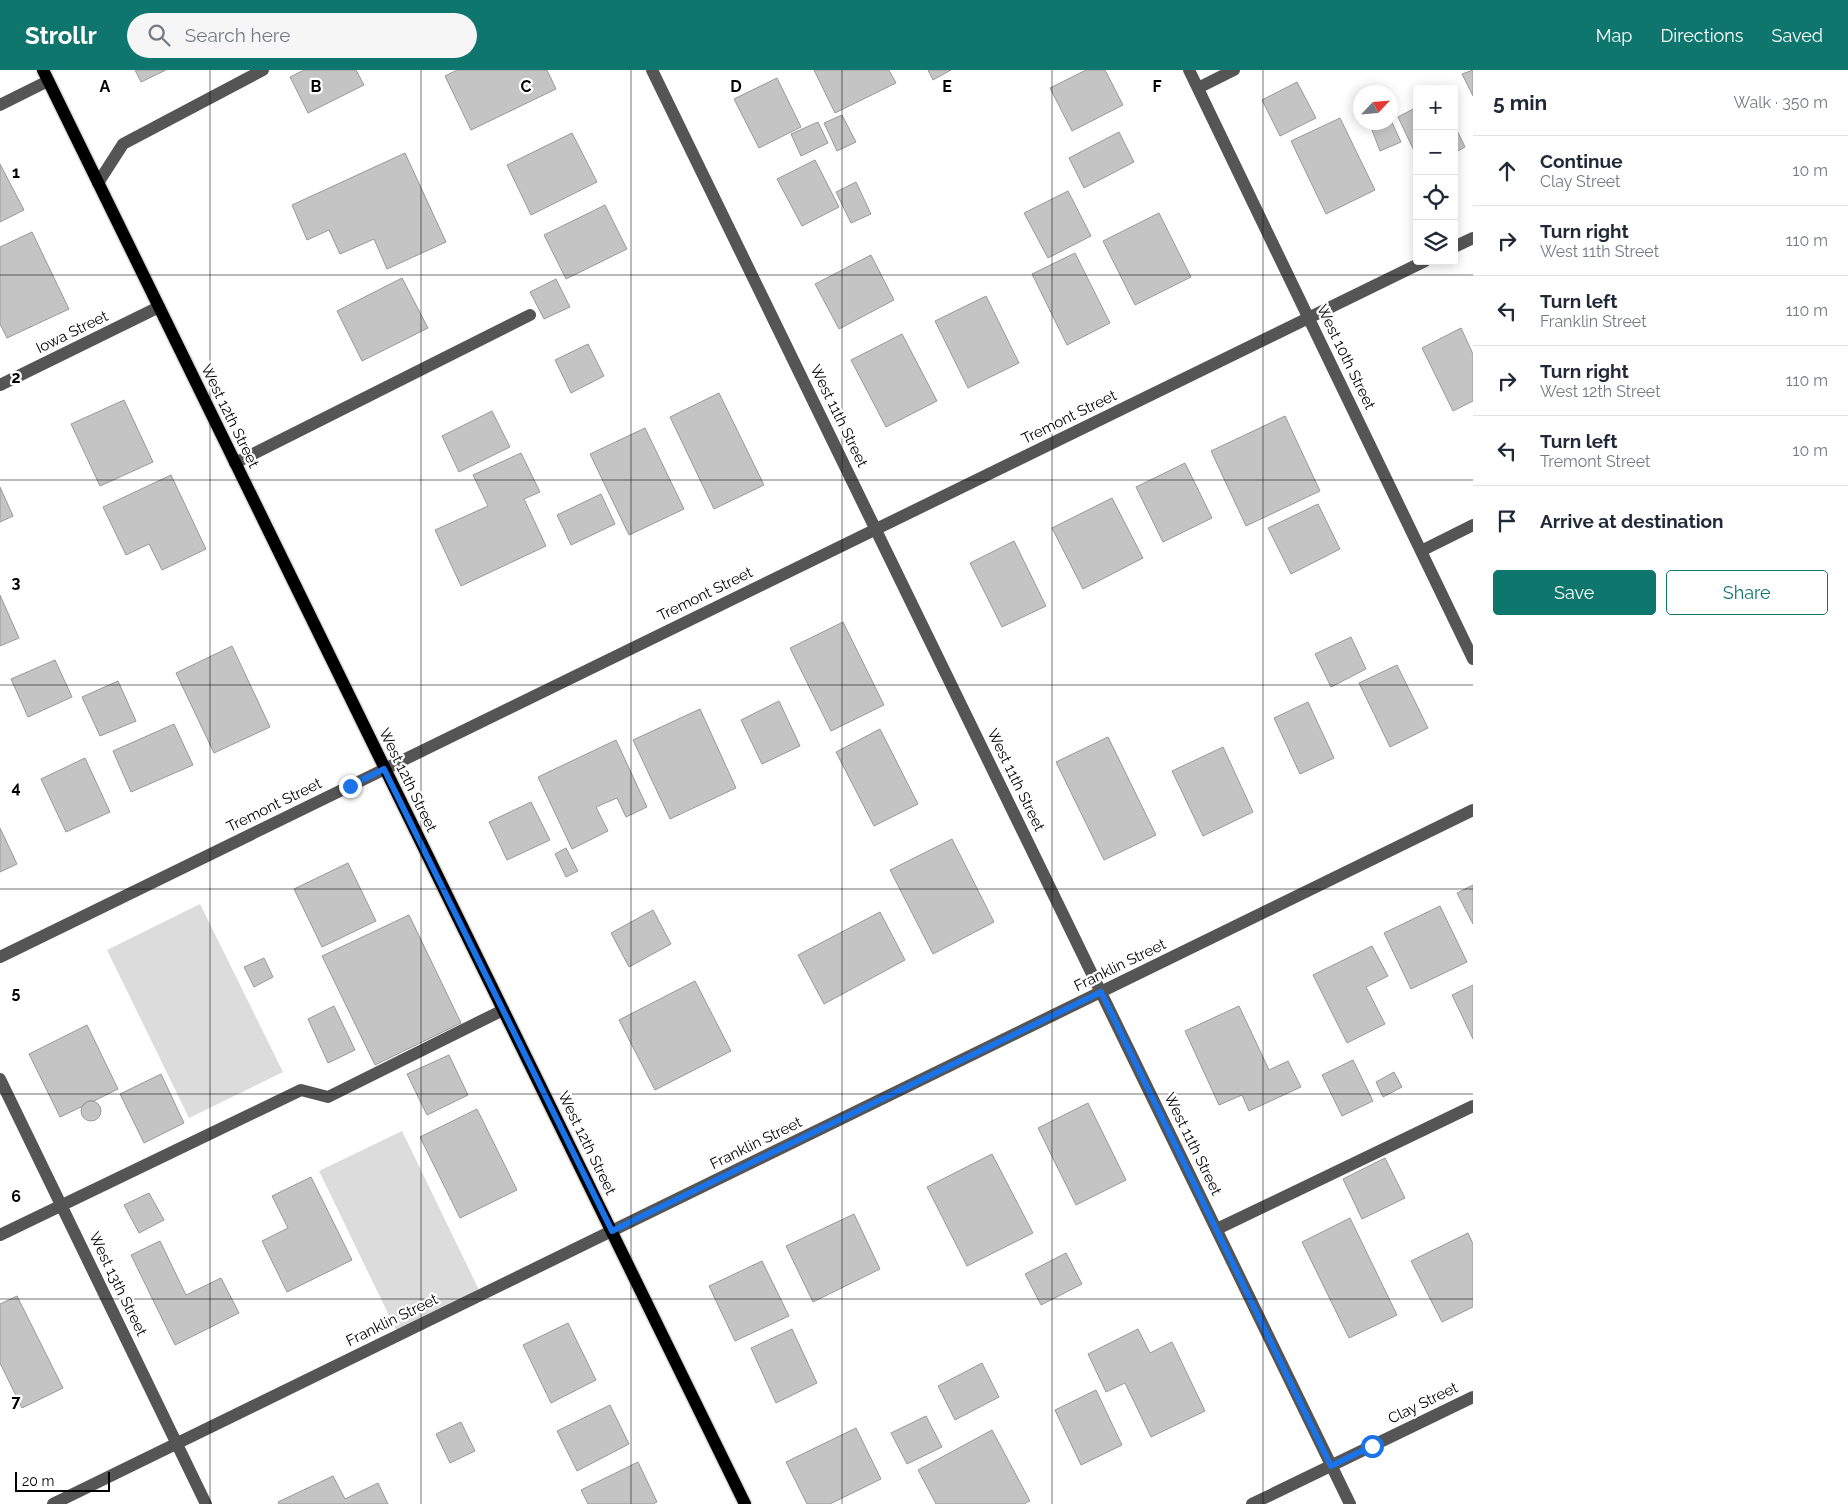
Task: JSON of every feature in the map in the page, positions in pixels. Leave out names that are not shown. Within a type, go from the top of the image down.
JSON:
[{"type":"main road","name":"West 12th Street","points":[[45,75],[745,1504]]},
{"type":"street","points":[[98,183],[122,144],[263,70]]},
{"type":"street","name":"West 10th Street","points":[[1189,70],[1473,659]]},
{"type":"street","points":[[1198,88],[1234,70]]},
{"type":"street","name":"West 11th Street","points":[[656,71],[876,529],[1350,1504]]},
{"type":"street","points":[[0,105],[45,75]]},
{"type":"street","points":[[1458,245],[1473,238]]},
{"type":"street","name":"Tremont Street","points":[[0,957],[1417,265]]},
{"type":"street","name":"Iowa Street","points":[[0,385],[159,307]]},
{"type":"street","points":[[235,463],[530,315]]},
{"type":"street","points":[[1421,551],[1473,525]]},
{"type":"street","name":"Franklin Street","points":[[53,1504],[1473,810]]},
{"type":"street","points":[[0,1235],[300,1090],[328,1097],[503,1010]]},
{"type":"street","name":"West 13th Street","points":[[0,1079],[206,1504]]},
{"type":"street","points":[[1217,1229],[1473,1106]]},
{"type":"street","name":"Clay Street","points":[[1252,1504],[1473,1397]]},
{"type":"shaded area","points":[[200,904],[283,1072],[189,1118],[107,950]]},
{"type":"shaded area","points":[[402,1131],[481,1294],[398,1334],[319,1171]]},
{"type":"building","points":[[135,70],[166,70],[141,82]]},
{"type":"building","points":[[304,70],[356,70],[364,85],[308,113],[290,77]]},
{"type":"building","points":[[457,70],[547,70],[556,89],[471,130],[445,76]]},
{"type":"building","points":[[814,70],[889,70],[896,83],[835,113]]},
{"type":"building","points":[[928,70],[951,70],[933,80]]},
{"type":"building","points":[[1086,70],[1105,70],[1123,105],[1072,131],[1050,88]]},
{"type":"building","points":[[1473,70],[1473,96],[1462,74]]},
{"type":"building","points":[[777,78],[801,127],[759,148],[734,99]]},
{"type":"building","points":[[1297,82],[1316,118],[1280,136],[1262,100]]},
{"type":"building","points":[[1413,109],[1413,149],[1398,117]]},
{"type":"building","points":[[842,115],[856,142],[837,151],[824,123]]},
{"type":"building","points":[[1340,118],[1375,190],[1326,214],[1291,141]]},
{"type":"building","points":[[818,122],[828,143],[801,156],[791,134]]},
{"type":"building","points":[[1372,130],[1396,130],[1401,142],[1380,151]]},
{"type":"building","points":[[1119,132],[1134,162],[1084,188],[1069,158]]},
{"type":"building","points":[[1458,132],[1465,147],[1458,151]]},
{"type":"building","points":[[572,133],[597,182],[531,215],[507,165]]},
{"type":"building","points":[[405,153],[446,242],[387,269],[374,239],[340,254],[329,230],[307,240],[292,205]]},
{"type":"building","points":[[815,160],[839,207],[802,226],[777,179]]},
{"type":"building","points":[[0,164],[24,210],[0,222]]},
{"type":"building","points":[[856,182],[871,214],[851,223],[836,192]]},
{"type":"building","points":[[1068,191],[1091,236],[1048,258],[1024,213]]},
{"type":"building","points":[[605,205],[627,249],[566,279],[544,235]]},
{"type":"building","points":[[1159,213],[1191,277],[1135,305],[1103,241]]},
{"type":"building","points":[[32,232],[69,309],[7,338],[0,324],[0,247]]},
{"type":"building","points":[[1075,253],[1110,323],[1067,345],[1032,274]]},
{"type":"building","points":[[871,255],[894,300],[839,329],[815,284]]},
{"type":"building","points":[[402,278],[428,328],[362,361],[337,311]]},
{"type":"building","points":[[556,279],[570,307],[544,319],[530,292]]},
{"type":"building","points":[[986,296],[1019,363],[968,388],[935,321]]},
{"type":"building","points":[[1461,328],[1473,354],[1473,401],[1453,411],[1422,348]]},
{"type":"building","points":[[902,334],[937,401],[886,427],[851,360]]},
{"type":"building","points":[[588,344],[604,376],[571,393],[555,360]]},
{"type":"building","points":[[719,393],[764,485],[714,509],[670,417]]},
{"type":"building","points":[[124,400],[153,462],[100,486],[71,424]]},
{"type":"building","points":[[492,411],[510,447],[459,472],[442,436]]},
{"type":"building","points":[[1285,416],[1320,491],[1246,526],[1211,451]]},
{"type":"building","points":[[645,428],[684,509],[629,535],[590,454]]},
{"type":"building","points":[[521,453],[540,492],[524,499],[546,546],[461,586],[435,530],[488,506],[473,475]]},
{"type":"building","points":[[1185,463],[1212,518],[1163,542],[1136,487]]},
{"type":"building","points":[[171,475],[206,549],[162,570],[149,544],[126,555],[103,507]]},
{"type":"building","points":[[0,487],[13,516],[0,522]]},
{"type":"building","points":[[601,494],[615,524],[571,545],[557,515]]},
{"type":"building","points":[[1112,498],[1143,558],[1083,589],[1052,528]]},
{"type":"building","points":[[1318,504],[1340,549],[1291,574],[1268,528]]},
{"type":"building","points":[[1014,541],[1046,606],[1002,627],[970,563]]},
{"type":"building","points":[[0,595],[19,638],[0,646]]},
{"type":"building","points":[[843,622],[884,705],[831,731],[790,648]]},
{"type":"building","points":[[1351,637],[1366,669],[1331,687],[1315,654]]},
{"type":"building","points":[[232,646],[270,727],[214,753],[176,673]]},
{"type":"building","points":[[55,660],[72,697],[28,717],[11,679]]},
{"type":"building","points":[[1397,665],[1428,728],[1390,747],[1359,683]]},
{"type":"building","points":[[118,681],[136,721],[100,736],[82,697]]},
{"type":"building","points":[[779,701],[800,746],[762,764],[741,720]]},
{"type":"building","points":[[1308,702],[1334,758],[1300,774],[1274,718]]},
{"type":"building","points":[[700,709],[736,788],[670,819],[633,740]]},
{"type":"building","points":[[174,724],[193,765],[131,792],[113,751]]},
{"type":"building","points":[[880,729],[918,804],[874,826],[836,752]]},
{"type":"building","points":[[1108,737],[1156,835],[1104,860],[1056,762]]},
{"type":"building","points":[[616,740],[647,807],[626,817],[617,798],[596,807],[608,831],[572,849],[538,777]]},
{"type":"building","points":[[1223,747],[1253,812],[1203,836],[1172,771]]},
{"type":"building","points":[[85,758],[110,812],[66,832],[41,779]]},
{"type":"building","points":[[531,802],[550,840],[507,860],[489,822]]},
{"type":"building","points":[[0,828],[17,864],[0,872]]},
{"type":"building","points":[[952,839],[994,922],[933,954],[890,870]]},
{"type":"building","points":[[566,848],[578,871],[566,877],[555,854]]},
{"type":"building","points":[[348,863],[376,921],[322,947],[294,889]]},
{"type":"building","points":[[1473,885],[1473,924],[1457,893]]},
{"type":"building","points":[[1440,906],[1467,962],[1411,989],[1384,933]]},
{"type":"building","points":[[653,910],[671,944],[629,967],[611,933]]},
{"type":"building","points":[[880,912],[905,960],[824,1004],[798,955]]},
{"type":"building","points":[[409,915],[461,1023],[375,1065],[322,956]]},
{"type":"building","points":[[1372,946],[1388,976],[1366,987],[1385,1024],[1347,1043],[1313,975]]},
{"type":"building","points":[[264,958],[273,977],[254,987],[244,967]]},
{"type":"building","points":[[695,981],[731,1051],[655,1090],[619,1020]]},
{"type":"building","points":[[1473,985],[1473,1039],[1452,995]]},
{"type":"building","points":[[334,1006],[355,1050],[328,1063],[308,1019]]},
{"type":"building","points":[[1239,1006],[1269,1070],[1288,1061],[1301,1087],[1249,1111],[1242,1095],[1219,1105],[1185,1031]]},
{"type":"building","points":[[87,1025],[118,1089],[94,1101],[88,1101],[81,1107],[60,1117],[29,1054]]},
{"type":"building","points":[[449,1055],[468,1095],[427,1115],[407,1074]]},
{"type":"building","points":[[1353,1060],[1373,1101],[1342,1116],[1322,1075]]},
{"type":"building","points":[[1394,1072],[1402,1087],[1383,1097],[1376,1082]]},
{"type":"building","points":[[161,1074],[184,1123],[144,1143],[120,1094]]},
{"type":"building","points":[[87,1101],[95,1101],[101,1107],[101,1115],[95,1121],[87,1121],[81,1115],[81,1107]]},
{"type":"building","points":[[1088,1103],[1126,1180],[1076,1205],[1038,1128]]},
{"type":"building","points":[[477,1109],[517,1190],[460,1218],[420,1137]]},
{"type":"building","points":[[992,1154],[1033,1233],[967,1266],[927,1187]]},
{"type":"building","points":[[1385,1158],[1405,1198],[1362,1219],[1343,1179]]},
{"type":"building","points":[[311,1177],[352,1260],[287,1292],[262,1241],[288,1228],[272,1196]]},
{"type":"building","points":[[149,1193],[164,1220],[139,1233],[124,1205]]},
{"type":"building","points":[[854,1214],[880,1269],[813,1302],[786,1246]]},
{"type":"building","points":[[1350,1218],[1397,1315],[1349,1338],[1302,1242]]},
{"type":"building","points":[[1468,1233],[1473,1244],[1473,1307],[1442,1322],[1411,1261]]},
{"type":"building","points":[[160,1241],[186,1295],[221,1278],[239,1313],[175,1345],[131,1255]]},
{"type":"building","points":[[1066,1253],[1082,1284],[1041,1305],[1025,1274]]},
{"type":"building","points":[[762,1261],[789,1316],[735,1341],[709,1286]]},
{"type":"building","points":[[17,1296],[63,1388],[22,1408],[0,1363],[0,1304]]},
{"type":"building","points":[[568,1323],[596,1380],[551,1403],[523,1345]]},
{"type":"building","points":[[792,1329],[817,1383],[776,1403],[751,1348]]},
{"type":"building","points":[[1138,1329],[1150,1353],[1172,1342],[1205,1411],[1151,1437],[1125,1383],[1106,1392],[1088,1354]]},
{"type":"building","points":[[982,1363],[999,1397],[955,1420],[938,1386]]},
{"type":"building","points":[[1096,1390],[1122,1445],[1081,1465],[1055,1410]]},
{"type":"building","points":[[610,1405],[629,1444],[577,1471],[557,1431]]},
{"type":"building","points":[[926,1416],[942,1447],[907,1464],[891,1433]]},
{"type":"building","points":[[461,1422],[475,1451],[450,1463],[436,1434]]},
{"type":"building","points":[[856,1428],[881,1479],[830,1504],[807,1504],[786,1462]]},
{"type":"building","points":[[992,1430],[1030,1501],[1024,1504],[936,1504],[918,1470]]},
{"type":"building","points":[[638,1462],[657,1502],[653,1504],[588,1504],[581,1490]]},
{"type":"building","points":[[333,1476],[345,1499],[378,1483],[388,1504],[279,1504],[278,1502]]},
{"type":"route","points":[[350,786],[384,769],[612,1231],[1101,992],[1331,1466],[1372,1446]]}]
